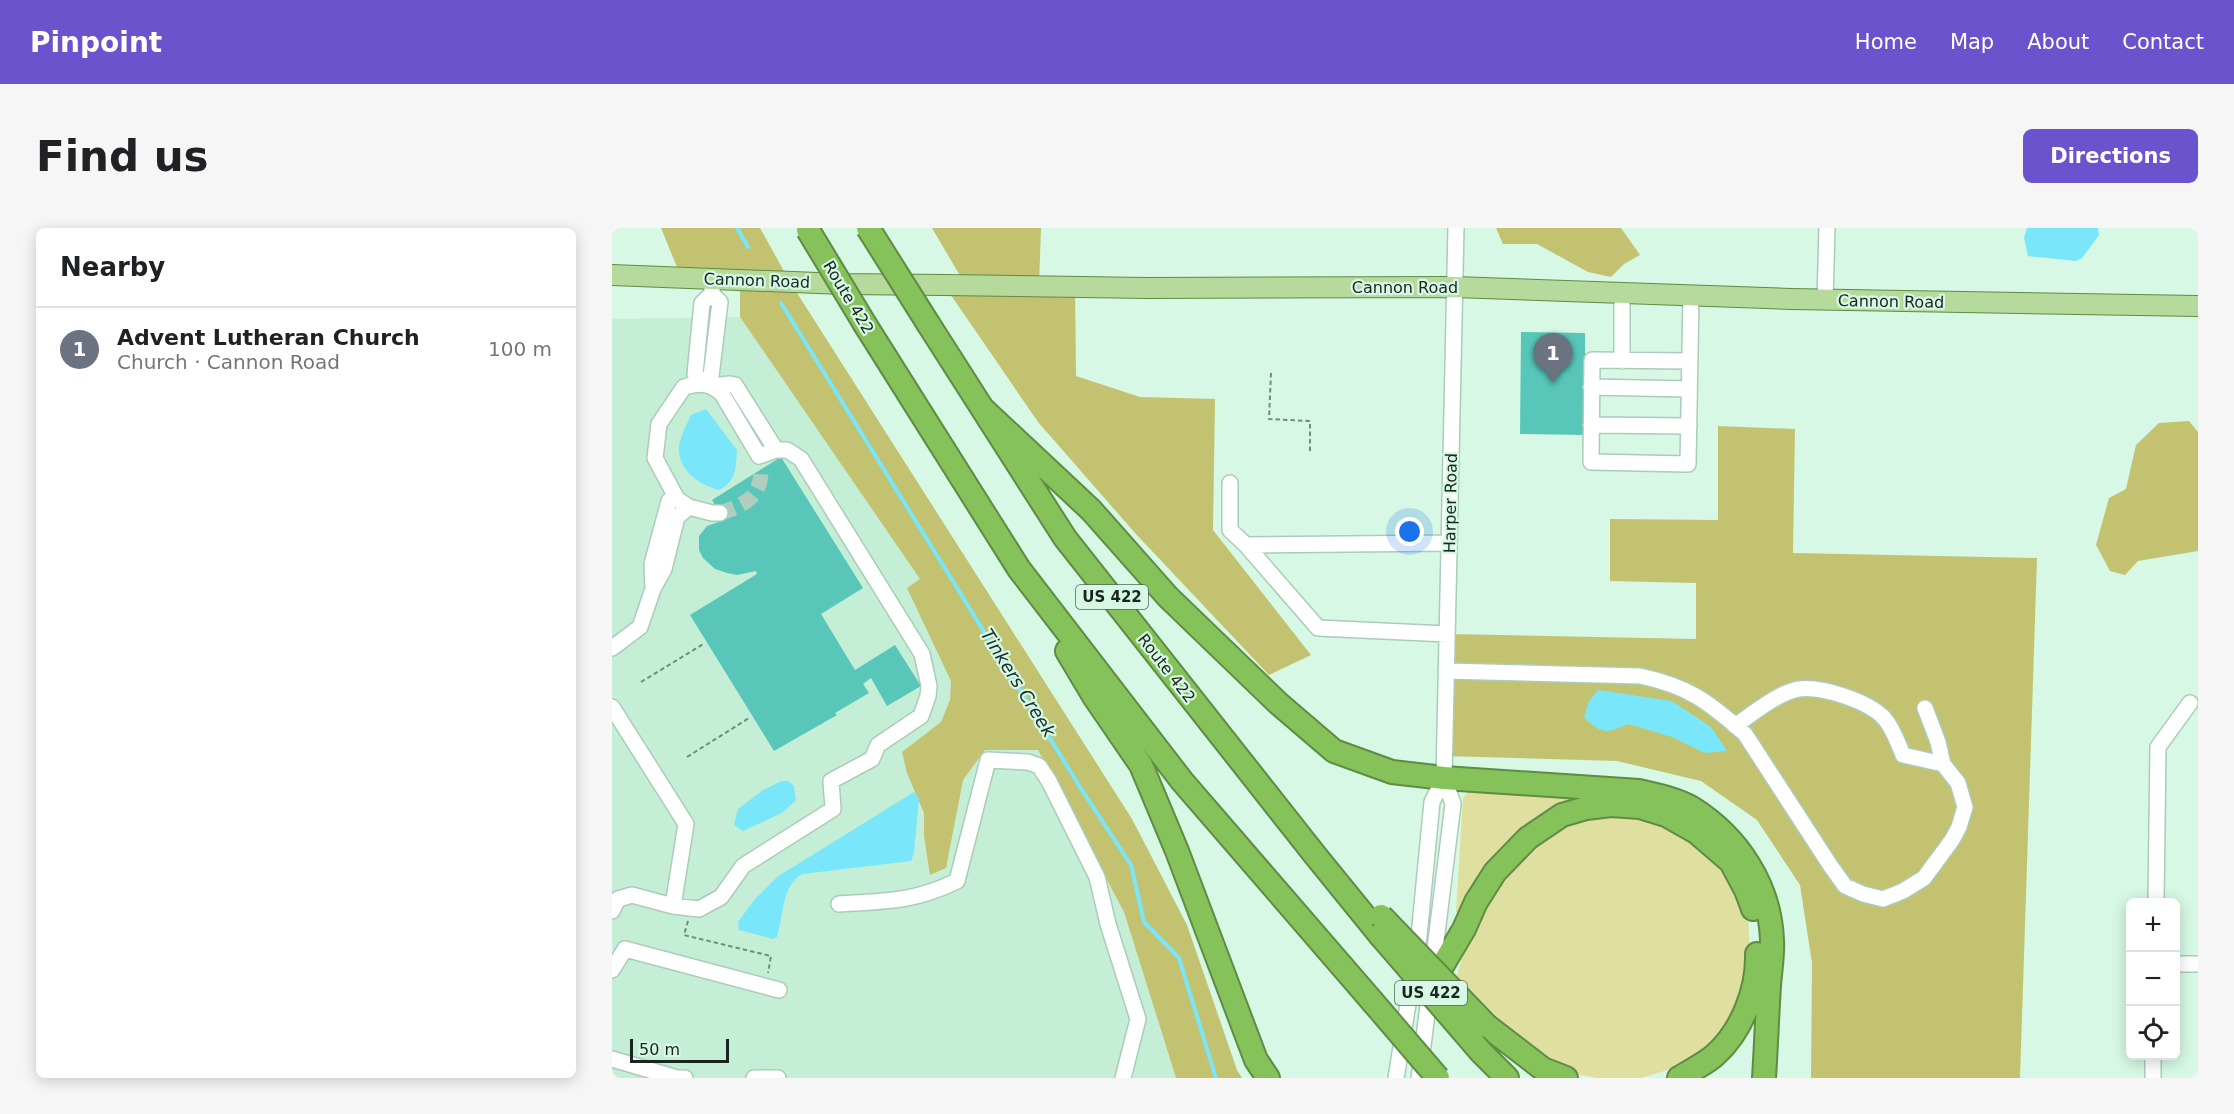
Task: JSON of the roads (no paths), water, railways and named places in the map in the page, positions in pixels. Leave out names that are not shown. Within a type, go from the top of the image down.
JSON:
[{"type":"highway","name":"Route 422","points":[[868,228],[1065,538],[1315,855],[1381,926]]},
{"type":"highway","name":"Route 422","points":[[807,229],[1019,569],[1182,781],[1438,1078]]},
{"type":"highway","points":[[983,409],[1091,510],[1168,597],[1278,702],[1334,751],[1392,772],[1444,778],[1640,791],[1691,807],[1717,828],[1737,848],[1754,871],[1765,898],[1772,940],[1764,1078]]},
{"type":"highway","points":[[1019,569],[1095,698],[1141,765],[1177,851],[1256,1060],[1268,1078]]},
{"type":"highway","points":[[1431,985],[1495,872],[1528,838],[1562,815],[1586,807],[1611,805],[1640,807],[1666,815],[1696,832],[1731,862],[1746,890],[1756,919],[1758,970],[1742,1021],[1715,1056],[1679,1078]]},
{"type":"highway","points":[[1381,926],[1487,1026],[1543,1069],[1566,1078]]},
{"type":"highway","name":"US 422","points":[[1381,926],[1481,1052],[1506,1078]]},
{"type":"main road","name":"Cannon Road","points":[[612,275],[712,286],[843,284],[1147,288],[1455,287],[1825,300],[2198,306]]},
{"type":"street","name":"Harper Road","points":[[1419,1078],[1454,804],[1444,778],[1456,228]]},
{"type":"street","points":[[1825,300],[1827,228]]},
{"type":"street","points":[[612,911],[618,899],[632,895],[673,906],[699,909],[721,897],[743,866],[833,809],[831,781],[872,759],[878,744],[921,716],[928,696],[927,669],[922,654],[801,459],[795,453],[787,450],[776,450],[760,463],[722,394],[695,374],[702,303],[712,286]]},
{"type":"street","points":[[1622,294],[1622,361]]},
{"type":"street","points":[[1690,362],[1592,360],[1591,462],[1688,465],[1689,389],[1690,362],[1691,296]]},
{"type":"street","points":[[720,513],[689,507],[677,499],[655,458],[658,424],[684,387],[708,384],[735,385],[776,450]]},
{"type":"street","points":[[1591,387],[1689,389]]},
{"type":"street","points":[[1591,425],[1689,426]]},
{"type":"street","points":[[1230,483],[1230,530],[1246,545],[1318,628],[1447,634]]},
{"type":"street","points":[[653,589],[652,564],[669,501],[675,495]]},
{"type":"street","points":[[612,648],[640,627],[653,589],[664,569],[677,517],[689,507]]},
{"type":"street","points":[[1246,545],[1449,543]]},
{"type":"street","points":[[1446,671],[1640,676],[1663,680],[1697,694],[1745,734],[1779,789],[1845,886],[1863,894],[1883,898],[1903,891],[1924,878],[1959,827],[1965,807],[1958,783],[1943,764],[1938,742],[1925,708]]},
{"type":"street","points":[[1736,726],[1773,700],[1797,689],[1829,691],[1868,706],[1883,717],[1903,755],[1943,764]]},
{"type":"street","points":[[2156,898],[2158,747],[2190,703]]},
{"type":"street","points":[[612,707],[686,824],[673,906]]},
{"type":"street","points":[[839,904],[904,900],[935,892],[957,881],[988,760],[1028,762],[1039,766],[1049,781],[1097,877],[1108,924],[1138,1019],[1123,1078]]},
{"type":"street","name":"Harper Road","points":[[1396,1078],[1419,936],[1432,802],[1444,778]]},
{"type":"street","points":[[612,970],[625,949],[779,990]]},
{"type":"street","points":[[2180,964],[2198,964]]},
{"type":"street","points":[[612,1059],[677,1078],[685,1078]]},
{"type":"street","points":[[2153,1060],[2153,1078]]},
{"type":"street","points":[[754,1078],[778,1078]]},
{"type":"water","points":[[2027,228],[2098,228],[2099,235],[2082,258],[2076,261],[2028,256],[2024,238]]},
{"type":"water","points":[[706,409],[737,450],[732,478],[725,487],[719,490],[693,477],[684,466],[679,452],[681,438],[691,415]]},
{"type":"water","points":[[1598,690],[1672,701],[1711,727],[1727,751],[1705,753],[1672,737],[1628,724],[1614,730],[1600,730],[1584,718],[1588,703]]},
{"type":"water","points":[[782,781],[788,781],[794,786],[796,800],[782,813],[743,831],[734,825],[738,809],[763,790]]},
{"type":"water","points":[[914,792],[919,798],[914,853],[911,861],[802,874],[790,886],[784,902],[777,937],[773,939],[739,930],[738,922],[755,899],[777,877]]},
{"type":"waterway","name":"Tinkers Creek","points":[[737,228],[748,247]]},
{"type":"waterway","name":"Tinkers Creek","points":[[781,303],[1080,787],[1131,865],[1144,922],[1179,958],[1216,1078]]},
{"type":"tunnel","points":[[720,513],[750,499],[758,487],[761,469]]},
{"type":"place","name":"Advent Lutheran Church","points":[[1553,383]]}]
